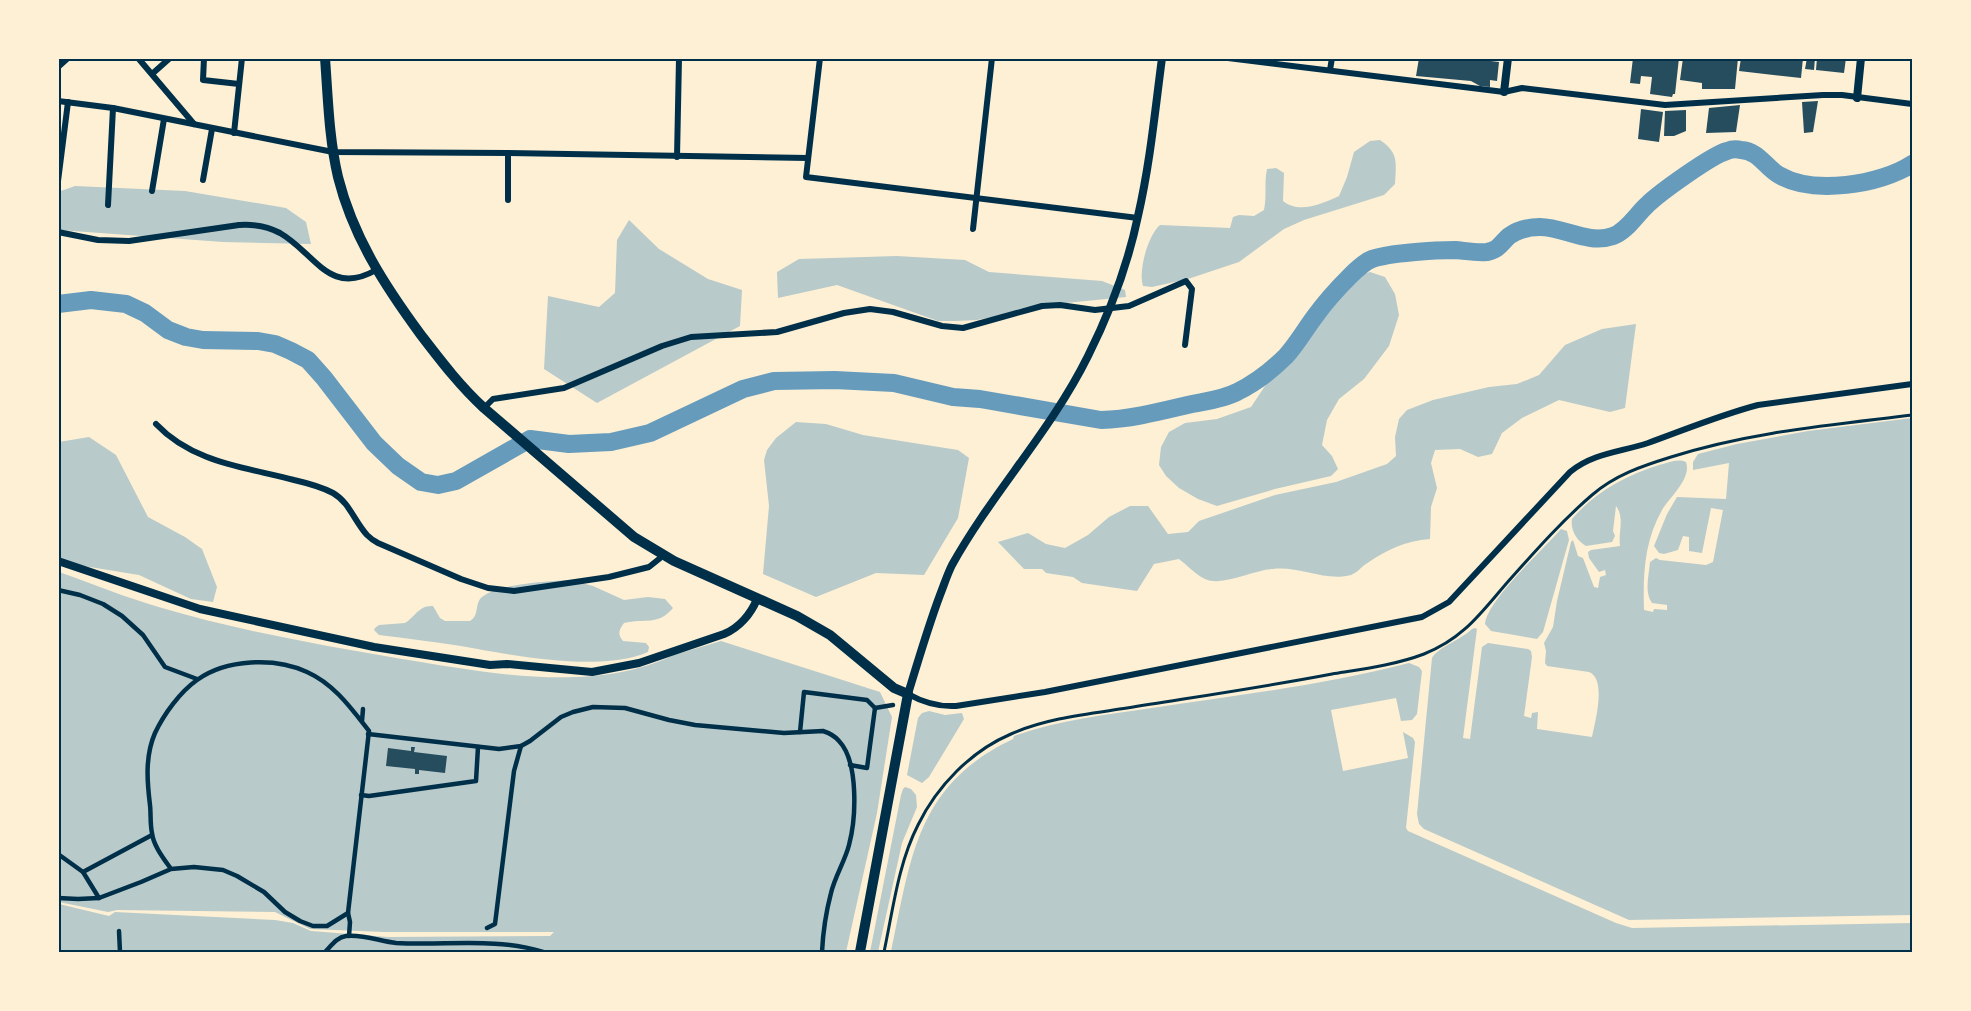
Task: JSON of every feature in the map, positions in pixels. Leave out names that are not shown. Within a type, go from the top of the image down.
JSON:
[{"type":"main road","points":[[325,58],[333,152],[343,195],[353,224],[376,270],[450,373],[483,408],[634,537],[664,555],[797,616],[830,635],[894,688],[908,694],[860,952]]},
{"type":"street","points":[[58,67],[68,58]]},
{"type":"street","points":[[138,58],[194,125]]},
{"type":"street","points":[[152,74],[170,58]]},
{"type":"street","points":[[204,58],[203,80],[239,84]]},
{"type":"street","points":[[234,133],[242,58]]},
{"type":"street","points":[[677,157],[680,58]]},
{"type":"street","points":[[820,58],[806,177],[1138,218]]},
{"type":"street","points":[[973,229],[992,58]]},
{"type":"street","points":[[1162,58],[1150,151],[1138,218],[1105,320],[1053,416],[984,512],[950,568],[908,694],[923,703],[944,707],[956,706],[1046,692],[1422,617],[1449,602],[1581,463],[1594,457],[1645,444],[1734,411],[1758,405],[1912,384]]},
{"type":"street","points":[[1228,58],[1504,92],[1522,88],[1665,105],[1822,95],[1912,104]]},
{"type":"street","points":[[1330,70],[1332,58]]},
{"type":"street","points":[[1504,92],[1508,58]]},
{"type":"street","points":[[1857,98],[1862,58]]},
{"type":"street","points":[[58,101],[113,108],[333,152],[808,158]]},
{"type":"street","points":[[58,181],[68,102]]},
{"type":"street","points":[[108,205],[113,108]]},
{"type":"street","points":[[152,191],[164,119]]},
{"type":"street","points":[[203,180],[212,129]]},
{"type":"street","points":[[508,153],[508,200]]},
{"type":"street","points":[[58,232],[99,240],[129,241],[252,225],[280,234],[321,268],[336,277],[355,279],[376,270]]},
{"type":"street","points":[[483,408],[493,399],[564,388],[662,346],[691,337],[777,332],[844,313],[870,309],[893,312],[942,326],[963,328],[1042,306],[1060,305],[1095,309],[1129,306],[1186,281],[1192,289],[1185,345]]},
{"type":"street","points":[[156,424],[200,456],[317,486],[335,494],[352,511],[367,536],[378,543],[461,579],[488,588],[514,591],[609,577],[649,567],[664,555]]},
{"type":"street","points":[[58,561],[200,609],[298,632],[466,662],[592,672],[639,663],[733,631],[747,616],[757,599]]},
{"type":"street","points":[[58,590],[95,601],[122,616],[143,636],[165,667],[197,679]]},
{"type":"street","points":[[171,868],[152,835],[147,781],[154,734],[167,713],[197,679],[227,666],[246,662],[267,662],[308,672],[340,694],[369,731],[348,913],[349,936]]},
{"type":"street","points":[[800,732],[804,692],[867,700],[875,708]]},
{"type":"street","points":[[875,708],[893,705]]},
{"type":"street","points":[[368,734],[499,749],[521,746],[561,717],[593,706],[625,708],[695,725],[784,733],[824,731],[835,737],[846,749],[850,765],[854,826],[832,890],[822,952]]},
{"type":"street","points":[[850,765],[867,768],[875,708]]},
{"type":"street","points":[[362,721],[363,710]]},
{"type":"street","points":[[487,928],[495,924],[514,771],[521,746]]},
{"type":"street","points":[[361,795],[369,796],[476,781],[478,747]]},
{"type":"street","points":[[83,872],[152,835]]},
{"type":"street","points":[[58,854],[83,872],[99,898]]},
{"type":"street","points":[[58,898],[78,900],[99,898],[171,868],[194,867],[223,870],[237,876],[264,892],[285,912],[313,926],[327,926],[348,913]]},
{"type":"street","points":[[119,930],[120,952]]},
{"type":"street","points":[[325,952],[335,941],[344,936],[396,943],[511,945],[543,952]]},
{"type":"street","points":[[511,945],[511,952]]},
{"type":"lane","points":[[884,952],[907,850],[917,826],[944,784],[967,762],[1008,735],[1036,724],[1083,714],[1290,682],[1396,663],[1425,653],[1448,642],[1479,618],[1507,582],[1559,527],[1593,494],[1627,471],[1741,438],[1912,415]]},
{"type":"shaded area","points":[[1380,140],[1390,149],[1396,164],[1395,184],[1384,195],[1304,220],[1284,229],[1239,262],[1188,279],[1152,287],[1143,286],[1142,272],[1145,254],[1160,225],[1230,228],[1233,217],[1254,216],[1264,210],[1267,169],[1276,168],[1284,173],[1283,201],[1289,205],[1303,207],[1325,202],[1339,196],[1354,152],[1370,141]]},
{"type":"shaded area","points":[[75,186],[185,191],[286,208],[306,222],[311,244],[223,242],[59,230],[58,192]]},
{"type":"shaded area","points":[[629,220],[659,249],[708,279],[742,290],[740,326],[597,403],[544,369],[548,296],[599,307],[615,293],[617,240]]},
{"type":"shaded area","points":[[897,256],[965,260],[989,272],[1102,281],[1125,290],[1126,297],[1066,303],[977,320],[956,321],[938,321],[837,285],[778,298],[777,272],[799,259]]},
{"type":"shaded area","points":[[1370,272],[1385,277],[1395,294],[1399,315],[1389,346],[1364,379],[1339,399],[1327,420],[1322,445],[1332,456],[1338,469],[1331,476],[1217,506],[1198,499],[1179,488],[1166,476],[1159,465],[1161,447],[1169,432],[1185,423],[1217,419],[1251,407],[1289,350],[1331,298],[1353,278]]},
{"type":"shaded area","points":[[1636,324],[1625,408],[1610,412],[1559,400],[1522,418],[1502,433],[1492,454],[1478,457],[1460,449],[1435,450],[1431,463],[1437,488],[1431,507],[1430,539],[1388,550],[1351,575],[1332,577],[1273,569],[1229,580],[1212,581],[1198,575],[1179,559],[1154,564],[1137,591],[1082,583],[1073,577],[1046,573],[1042,569],[1024,569],[998,542],[1028,533],[1046,544],[1065,548],[1088,535],[1109,517],[1130,506],[1148,506],[1168,534],[1188,532],[1199,521],[1275,495],[1336,482],[1387,464],[1396,456],[1395,437],[1399,419],[1407,410],[1433,400],[1489,387],[1517,384],[1539,375],[1565,345],[1602,329]]},
{"type":"shaded area","points":[[1912,418],[1912,915],[1629,920],[1424,829],[1419,824],[1417,814],[1432,658],[1472,629],[1477,629],[1463,738],[1470,739],[1482,647],[1488,643],[1531,651],[1524,716],[1531,718],[1532,713],[1538,712],[1537,729],[1592,737],[1599,692],[1594,676],[1589,672],[1547,666],[1544,643],[1553,627],[1571,542],[1573,540],[1578,556],[1583,558],[1594,587],[1598,588],[1600,577],[1606,575],[1605,570],[1599,572],[1589,558],[1588,552],[1620,546],[1621,520],[1616,506],[1613,531],[1615,536],[1612,542],[1586,546],[1577,538],[1572,527],[1572,519],[1581,509],[1611,486],[1634,474],[1672,461],[1686,462],[1687,468],[1683,481],[1662,510],[1651,534],[1646,559],[1644,610],[1653,612],[1654,609],[1667,610],[1667,605],[1652,603],[1648,594],[1650,562],[1656,558],[1706,565],[1713,562],[1723,510],[1711,508],[1702,553],[1689,551],[1689,537],[1683,536],[1678,550],[1659,553],[1654,546],[1667,514],[1677,497],[1726,499],[1729,463],[1693,470],[1693,462],[1698,454],[1737,444],[1808,431]]},
{"type":"shaded area","points":[[796,422],[826,424],[863,435],[958,450],[969,458],[958,518],[924,575],[876,573],[816,597],[763,574],[769,506],[764,460],[767,450],[776,438]]},
{"type":"shaded area","points":[[89,437],[116,455],[148,517],[202,549],[217,587],[213,602],[191,599],[139,575],[59,562],[59,442]]},
{"type":"shaded area","points":[[1561,529],[1567,531],[1569,540],[1543,632],[1537,639],[1491,631],[1485,624],[1495,602]]},
{"type":"shaded area","points":[[59,572],[149,604],[221,624],[311,643],[470,670],[540,677],[609,674],[642,667],[721,641],[880,692],[892,717],[877,813],[846,952],[59,952],[59,904],[109,916],[115,912],[275,920],[293,923],[311,931],[388,937],[550,936],[554,932],[384,932],[310,929],[275,912],[117,910],[108,912],[59,902]]},
{"type":"shaded area","points":[[570,580],[593,586],[624,600],[648,597],[665,599],[673,608],[662,617],[624,623],[621,628],[619,634],[623,641],[646,643],[649,647],[648,652],[629,658],[606,661],[581,662],[530,657],[379,635],[374,630],[379,625],[405,623],[428,606],[433,606],[440,618],[445,621],[470,621],[475,616],[482,597],[489,593],[524,584]]},
{"type":"shaded area","points":[[1409,663],[1419,667],[1422,671],[1417,714],[1412,720],[1401,721],[1396,698],[1331,710],[1343,771],[1408,758],[1403,732],[1413,738],[1415,742],[1406,828],[1408,831],[1632,928],[1912,923],[1912,952],[891,952],[913,855],[923,828],[937,802],[956,778],[981,758],[1013,739],[1014,736],[1082,719],[1249,694]]},
{"type":"shaded area","points":[[929,711],[945,715],[962,713],[964,719],[929,777],[922,783],[907,775],[918,718],[922,713]]},
{"type":"shaded area","points":[[905,787],[911,789],[916,795],[917,807],[902,843],[878,952],[870,952],[901,795]]},
{"type":"building","points":[[1419,58],[1466,58],[1499,62],[1497,81],[1490,80],[1490,87],[1480,86],[1471,81],[1416,76]]},
{"type":"building","points":[[1633,58],[1679,58],[1675,94],[1672,97],[1650,94],[1652,77],[1641,76],[1640,84],[1630,83]]},
{"type":"building","points":[[1683,58],[1738,58],[1735,89],[1702,89],[1702,83],[1680,80]]},
{"type":"building","points":[[1741,58],[1803,58],[1801,78],[1739,71]]},
{"type":"building","points":[[1807,58],[1815,58],[1814,70],[1805,69]]},
{"type":"building","points":[[1817,58],[1846,58],[1844,73],[1816,70]]},
{"type":"building","points":[[1818,101],[1813,132],[1804,133],[1802,102]]},
{"type":"building","points":[[1740,105],[1736,132],[1706,133],[1709,108]]},
{"type":"building","points":[[1641,109],[1663,112],[1659,142],[1638,139]]},
{"type":"building","points":[[1686,110],[1686,131],[1674,136],[1664,136],[1665,111]]},
{"type":"building","points":[[411,747],[415,747],[414,752],[447,756],[445,773],[419,770],[419,774],[415,774],[415,769],[386,766],[388,748],[411,751]]},
{"type":"waterway","points":[[58,304],[91,300],[126,304],[145,313],[168,330],[186,337],[203,340],[258,341],[275,344],[291,351],[308,360],[374,443],[398,466],[421,482],[438,485],[456,481],[530,439],[569,444],[611,442],[650,433],[743,389],[774,381],[835,380],[894,383],[953,397],[980,399],[1101,420],[1136,416],[1215,400],[1244,388],[1275,366],[1286,356],[1337,290],[1357,269],[1372,259],[1436,251],[1487,252],[1497,248],[1509,236],[1532,227],[1549,228],[1585,237],[1613,236],[1623,230],[1653,199],[1710,159],[1731,150],[1753,153],[1779,175],[1810,185],[1828,186],[1865,182],[1912,164]]}]
